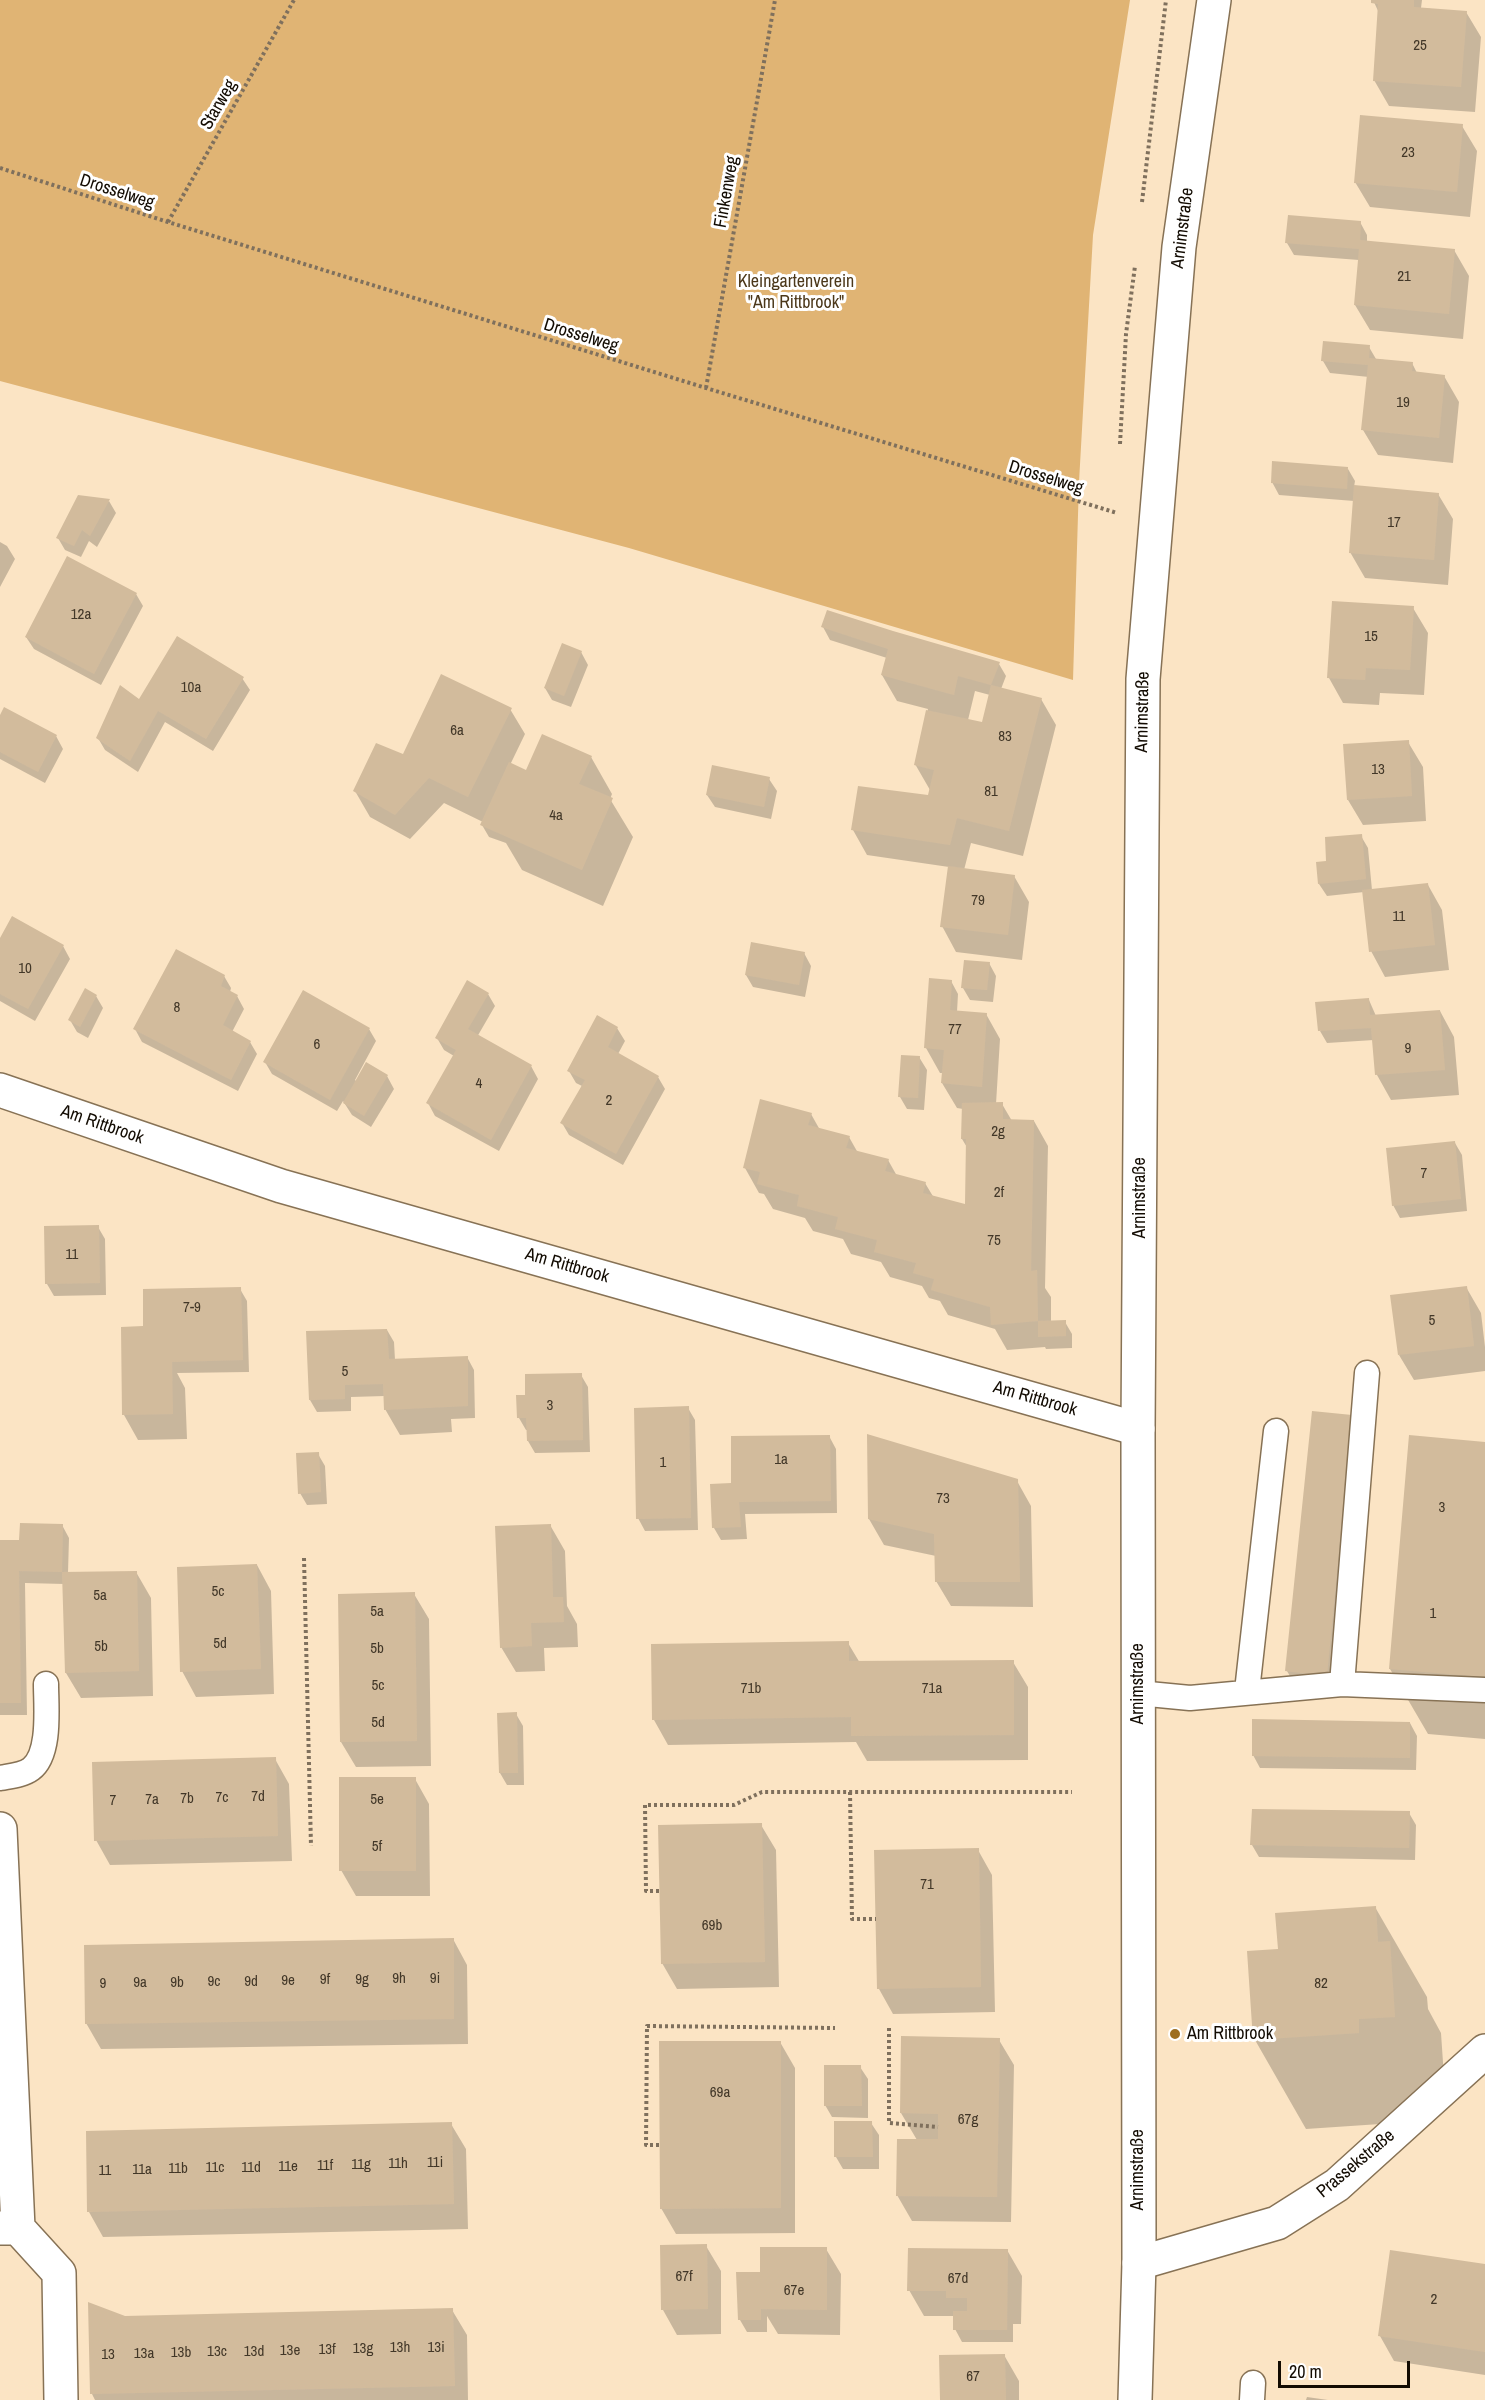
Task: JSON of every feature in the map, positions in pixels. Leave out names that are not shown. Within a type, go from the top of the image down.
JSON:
[{"type":"main road","name":"Arnimstraße","points":[[1135,2400],[1138,2263],[1138,1429],[1143,679],[1179,246],[1214,0]]},
{"type":"main road","name":"Am Rittbrook","points":[[0,1090],[281,1186],[1138,1429]]},
{"type":"main road","points":[[0,1829],[9,2228],[58,2273],[61,2400]]},
{"type":"main road","name":"Prassekstraße","points":[[1138,2263],[1277,2223],[1337,2185],[1485,2051]]},
{"type":"lane","points":[[1342,1684],[1367,1373]]},
{"type":"lane","points":[[1247,1691],[1276,1431]]},
{"type":"lane","points":[[0,1778],[22,1774],[32,1768],[42,1754],[46,1729],[46,1684]]},
{"type":"lane","points":[[1138,1693],[1190,1698],[1342,1684],[1485,1690]]},
{"type":"path","name":"Starweg","points":[[168,222],[294,0]]},
{"type":"path","name":"Finkenweg","points":[[706,388],[775,0]]},
{"type":"path","name":"Drosselweg","points":[[0,168],[168,222],[1091,506],[1156,522]]},
{"type":"path","points":[[304,1558],[312,1846]]},
{"type":"path","points":[[659,1891],[646,1891],[645,1805],[735,1805],[762,1792],[1072,1792]]},
{"type":"path","points":[[850,1792],[852,1919],[876,1919]]},
{"type":"path","points":[[659,2145],[646,2145],[647,2026],[835,2028]]},
{"type":"path","points":[[889,2028],[889,2123],[938,2127]]},
{"type":"green space","name":"Kleingartenverein \"Am Rittbrook\"","points":[[0,0],[1130,0],[1093,235],[1079,482],[1073,680],[629,548],[0,381]]},
{"type":"building","points":[[1371,0],[1414,0],[1414,7],[1467,11],[1461,87],[1373,81],[1378,4],[1371,3]]},
{"type":"building","points":[[1360,115],[1463,124],[1457,192],[1354,183]]},
{"type":"building","points":[[1288,215],[1361,221],[1360,240],[1455,249],[1449,314],[1354,305],[1359,249],[1285,243]]},
{"type":"building","points":[[1323,341],[1370,345],[1369,358],[1413,362],[1412,371],[1445,375],[1439,438],[1361,430],[1368,365],[1321,361]]},
{"type":"building","points":[[1272,461],[1348,467],[1347,489],[1271,483]]},
{"type":"building","points":[[1354,485],[1439,493],[1434,560],[1349,553]]},
{"type":"building","points":[[78,495],[110,499],[90,536],[82,530],[74,546],[56,538]]},
{"type":"building","points":[[67,556],[137,593],[94,674],[25,637]]},
{"type":"building","points":[[1332,601],[1414,606],[1410,670],[1366,668],[1365,680],[1327,678]]},
{"type":"building","points":[[827,610],[1000,662],[991,685],[958,676],[954,695],[881,675],[888,649],[821,627]]},
{"type":"building","points":[[177,636],[244,677],[206,739],[158,711],[130,761],[96,738],[120,685],[139,699]]},
{"type":"building","points":[[562,643],[582,651],[564,696],[544,688]]},
{"type":"building","points":[[441,674],[512,708],[468,797],[429,778],[395,815],[353,791],[376,743],[403,754]]},
{"type":"building","points":[[991,685],[1042,698],[1009,831],[957,818],[950,845],[851,830],[858,786],[928,795],[934,770],[914,765],[926,710],[982,722]]},
{"type":"building","points":[[4,707],[57,735],[38,772],[0,752],[0,715]]},
{"type":"building","points":[[542,734],[592,756],[579,784],[613,798],[582,870],[480,825],[509,762],[526,770]]},
{"type":"building","points":[[1409,740],[1412,796],[1347,800],[1343,744]]},
{"type":"building","points":[[712,765],[770,777],[764,807],[706,795]]},
{"type":"building","points":[[1362,834],[1366,879],[1318,884],[1316,862],[1326,861],[1325,837]]},
{"type":"building","points":[[948,866],[1015,875],[1008,935],[940,927]]},
{"type":"building","points":[[1428,883],[1435,945],[1369,952],[1362,890]]},
{"type":"building","points":[[12,916],[64,945],[28,1009],[0,994],[0,938]]},
{"type":"building","points":[[751,942],[805,952],[799,985],[745,975]]},
{"type":"building","points":[[176,949],[225,975],[221,986],[238,995],[223,1025],[251,1041],[231,1080],[133,1029]]},
{"type":"building","points":[[964,960],[990,962],[987,990],[961,988]]},
{"type":"building","points":[[929,978],[952,980],[950,1010],[987,1013],[982,1087],[941,1083],[944,1050],[924,1048]]},
{"type":"building","points":[[467,980],[489,993],[468,1029],[532,1065],[491,1140],[426,1103],[456,1050],[435,1038]]},
{"type":"building","points":[[85,988],[97,995],[80,1027],[68,1020]]},
{"type":"building","points":[[303,990],[370,1028],[330,1100],[263,1062]]},
{"type":"building","points":[[1369,998],[1370,1015],[1440,1010],[1445,1070],[1375,1075],[1371,1028],[1318,1031],[1315,1002]]},
{"type":"building","points":[[597,1015],[618,1027],[608,1047],[659,1076],[616,1154],[560,1123],[585,1080],[567,1071]]},
{"type":"building","points":[[901,1055],[920,1056],[918,1098],[898,1097]]},
{"type":"building","points":[[366,1062],[388,1075],[364,1116],[343,1103]]},
{"type":"building","points":[[760,1099],[812,1113],[808,1125],[850,1136],[846,1148],[889,1159],[885,1171],[926,1182],[923,1193],[965,1204],[966,1139],[961,1139],[962,1103],[1003,1102],[1003,1119],[1034,1120],[1031,1271],[1037,1270],[1038,1321],[991,1325],[990,1307],[931,1290],[934,1279],[913,1273],[916,1263],[874,1252],[877,1240],[835,1229],[838,1217],[797,1206],[799,1195],[757,1184],[760,1172],[743,1168]]},
{"type":"building","points":[[1455,1141],[1461,1199],[1392,1206],[1386,1148]]},
{"type":"building","points":[[99,1225],[100,1283],[45,1284],[44,1226]]},
{"type":"building","points":[[1467,1286],[1474,1346],[1398,1355],[1390,1295]]},
{"type":"building","points":[[241,1287],[243,1360],[172,1362],[173,1414],[122,1415],[121,1327],[143,1326],[143,1289]]},
{"type":"building","points":[[1066,1320],[1066,1336],[1038,1337],[1038,1321]]},
{"type":"building","points":[[387,1329],[389,1359],[468,1356],[468,1406],[384,1410],[383,1384],[345,1385],[345,1399],[309,1400],[306,1331]]},
{"type":"building","points":[[582,1373],[583,1440],[527,1441],[526,1418],[517,1418],[516,1395],[525,1395],[525,1374]]},
{"type":"building","points":[[689,1406],[691,1518],[636,1519],[634,1408]]},
{"type":"building","points":[[1312,1411],[1352,1415],[1327,1676],[1285,1671]]},
{"type":"building","points":[[867,1434],[1018,1479],[1020,1582],[935,1582],[934,1534],[868,1519]]},
{"type":"building","points":[[830,1435],[831,1501],[739,1502],[741,1527],[712,1528],[710,1484],[731,1483],[731,1436]]},
{"type":"building","points":[[1409,1435],[1485,1442],[1485,1677],[1389,1669]]},
{"type":"building","points":[[319,1452],[321,1492],[298,1494],[296,1453]]},
{"type":"building","points":[[20,1523],[63,1524],[62,1572],[19,1571],[21,1703],[0,1703],[0,1540],[19,1540]]},
{"type":"building","points":[[551,1524],[553,1597],[563,1597],[564,1622],[531,1623],[532,1646],[500,1648],[495,1526]]},
{"type":"building","points":[[257,1564],[261,1669],[180,1672],[177,1567]]},
{"type":"building","points":[[137,1571],[139,1671],[65,1673],[62,1572]]},
{"type":"building","points":[[415,1592],[417,1741],[340,1742],[338,1594]]},
{"type":"building","points":[[849,1641],[849,1661],[1014,1660],[1014,1735],[851,1736],[851,1717],[652,1720],[651,1644]]},
{"type":"building","points":[[517,1712],[518,1773],[499,1773],[497,1713]]},
{"type":"building","points":[[1252,1719],[1410,1722],[1410,1758],[1252,1756]]},
{"type":"building","points":[[276,1757],[278,1836],[94,1841],[92,1762]]},
{"type":"building","points":[[339,1777],[416,1777],[416,1871],[339,1871]]},
{"type":"building","points":[[1252,1809],[1410,1811],[1409,1848],[1250,1845]]},
{"type":"building","points":[[762,1823],[765,1962],[661,1964],[658,1825]]},
{"type":"building","points":[[979,1848],[981,1987],[877,1989],[874,1850]]},
{"type":"building","points":[[1376,1906],[1378,1942],[1390,1941],[1395,2017],[1359,2019],[1359,2033],[1253,2040],[1247,1951],[1278,1949],[1275,1913]]},
{"type":"building","points":[[454,1938],[454,2019],[85,2024],[84,1945]]},
{"type":"building","points":[[901,2036],[1000,2038],[997,2197],[896,2196],[897,2139],[938,2139],[938,2114],[900,2113]]},
{"type":"building","points":[[659,2041],[781,2041],[781,2208],[660,2209]]},
{"type":"building","points":[[824,2065],[861,2065],[862,2106],[824,2106]]},
{"type":"building","points":[[834,2121],[872,2121],[873,2157],[834,2157]]},
{"type":"building","points":[[452,2122],[454,2204],[87,2212],[86,2131]]},
{"type":"building","points":[[707,2244],[708,2309],[661,2310],[660,2245]]},
{"type":"building","points":[[760,2247],[827,2247],[827,2310],[761,2309],[761,2320],[738,2320],[736,2272],[760,2272]]},
{"type":"building","points":[[908,2248],[1008,2249],[1007,2330],[953,2330],[953,2311],[967,2311],[967,2298],[946,2298],[946,2291],[907,2291]]},
{"type":"building","points":[[1390,2250],[1485,2264],[1485,2352],[1378,2336]]},
{"type":"building","points":[[88,2302],[125,2316],[453,2308],[455,2386],[90,2394]]},
{"type":"building","points":[[1005,2354],[1006,2400],[940,2400],[939,2355]]},
{"type":"place","name":"Am Rittbrook","points":[[1175,2034]]}]
